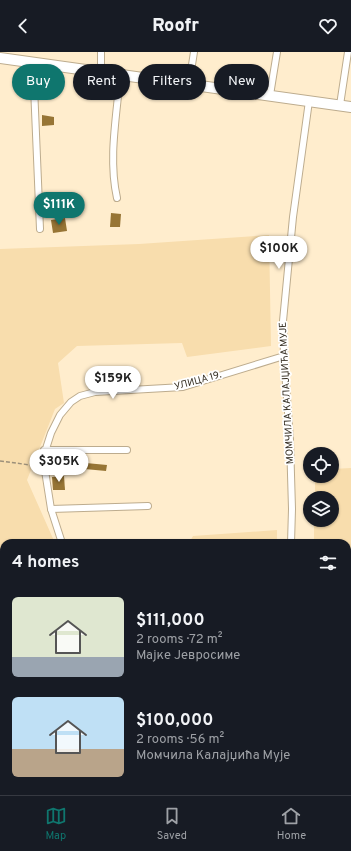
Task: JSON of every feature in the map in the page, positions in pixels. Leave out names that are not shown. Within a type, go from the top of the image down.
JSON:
[{"type":"main road","points":[[0,58],[73,68]]},
{"type":"main road","points":[[206,87],[351,107]]},
{"type":"street","points":[[101,52],[101,64]]},
{"type":"street","points":[[192,64],[194,52]]},
{"type":"street","points":[[270,96],[278,52]]},
{"type":"street","points":[[340,105],[348,52]]},
{"type":"street","points":[[33,63],[40,229]]},
{"type":"street","points":[[117,198],[113,182],[113,162],[118,100]]},
{"type":"street","name":"МОМЧИЛА КАЛАЈЏИЋА МУЈЕ","points":[[291,539],[292,509],[290,440],[283,321],[292,233],[309,101]]},
{"type":"street","name":"УЛИЦА 19.","points":[[61,539],[51,509],[44,467],[44,450],[50,433],[60,414],[71,402],[80,396],[95,392],[183,387],[284,356]]},
{"type":"street","points":[[44,450],[127,450]]},
{"type":"street","points":[[51,509],[148,506]]},
{"type":"path","points":[[0,461],[44,467]]},
{"type":"shaded area","points":[[269,235],[271,346],[187,357],[182,343],[77,346],[58,363],[64,403],[55,409],[27,480],[53,539],[0,539],[0,249],[139,244]]},
{"type":"shaded area","points":[[351,468],[351,539],[314,539],[314,527],[339,527],[339,491],[315,491],[315,483],[339,483],[339,469]]},
{"type":"shaded area","points":[[277,530],[277,539],[191,539],[193,536]]},
{"type":"building","points":[[42,115],[54,117],[54,125],[42,126]]},
{"type":"building","points":[[111,213],[121,214],[120,227],[110,227]]},
{"type":"building","points":[[65,218],[67,231],[53,233],[51,220]]},
{"type":"building","points":[[75,454],[87,455],[86,463],[107,465],[106,471],[74,468]]},
{"type":"building","points":[[64,476],[65,490],[53,490],[52,477]]}]
